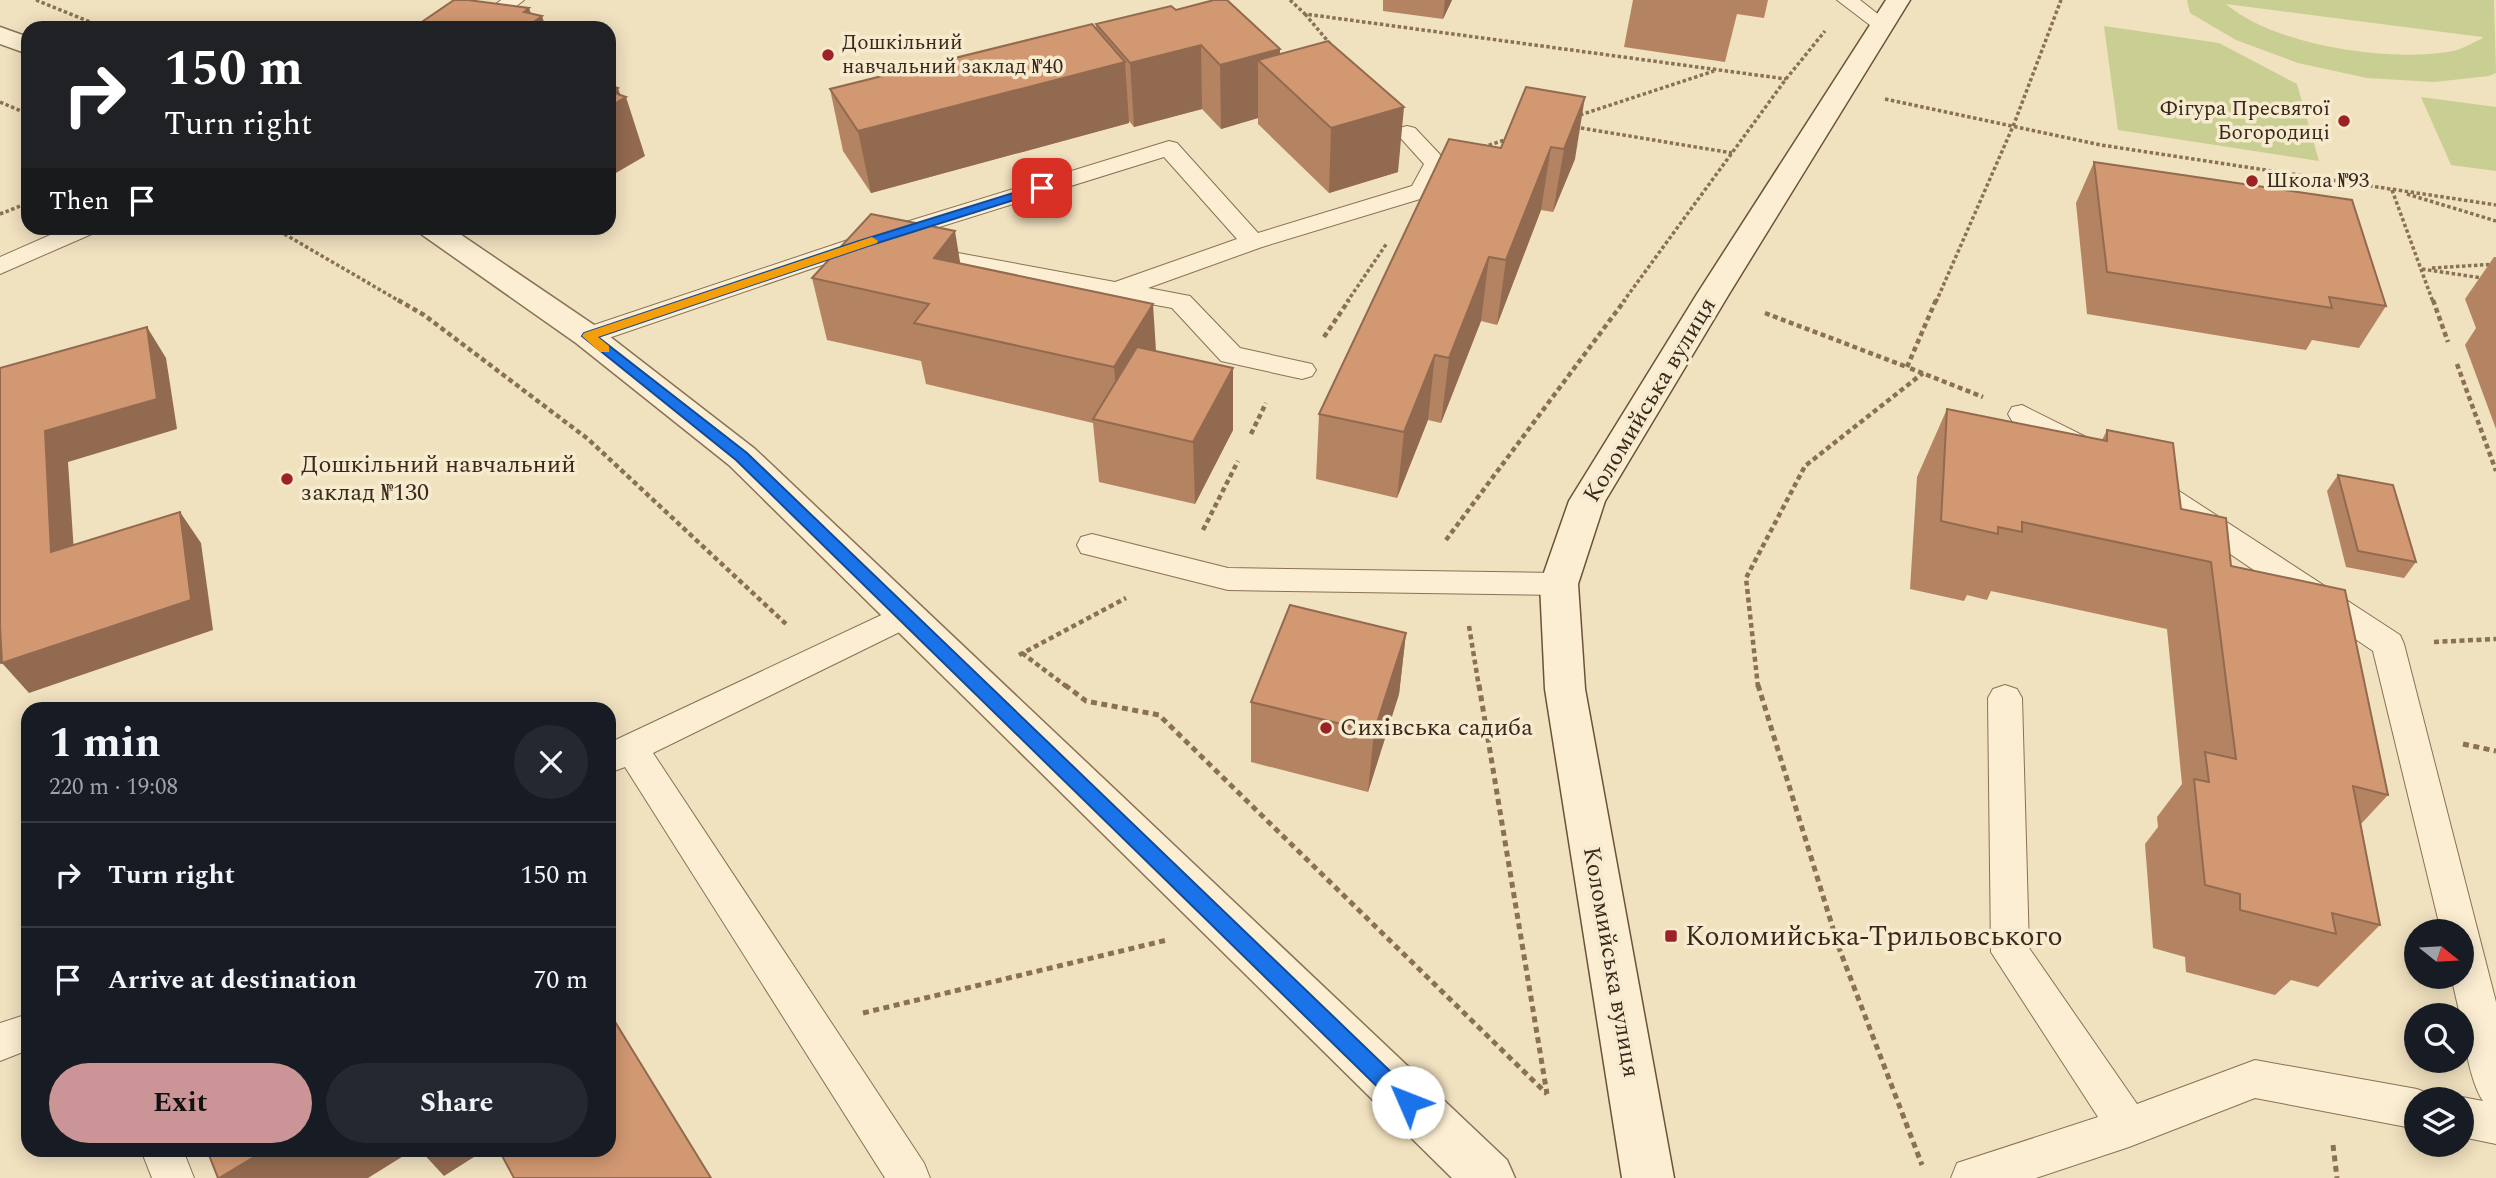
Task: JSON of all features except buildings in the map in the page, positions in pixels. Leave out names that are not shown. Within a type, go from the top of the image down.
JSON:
[{"type":"main road","name":"Коломийська вулиця","points":[[1648,1178],[1565,689],[1559,584],[1587,501],[1713,294],[1890,13]]},
{"type":"main road","points":[[0,35],[21,44]]},
{"type":"main road","points":[[442,235],[588,336],[742,457],[1489,1178]]},
{"type":"lane","points":[[486,21],[514,0]]},
{"type":"lane","points":[[1848,1],[1890,13]]},
{"type":"lane","points":[[1117,290],[1253,242],[1422,191],[1436,163],[1407,133]]},
{"type":"lane","points":[[588,336],[863,243],[1169,148],[1253,242]]},
{"type":"lane","points":[[0,266],[69,235]]},
{"type":"lane","points":[[863,243],[1181,302],[1231,355],[1302,370]]},
{"type":"lane","points":[[2022,414],[2113,463],[2388,644],[2457,919]]},
{"type":"lane","points":[[1092,545],[1228,579],[1559,584]]},
{"type":"lane","points":[[907,615],[620,753],[811,1026],[909,1178]]},
{"type":"lane","points":[[2006,698],[2010,952],[2129,1127]]},
{"type":"lane","points":[[2473,989],[2496,1087]]},
{"type":"lane","points":[[0,1042],[21,1034]]},
{"type":"lane","points":[[1972,1178],[2129,1127],[2255,1079],[2404,1107]]},
{"type":"lane","points":[[2474,1120],[2496,1124]]},
{"type":"lane","points":[[165,1157],[173,1178]]},
{"type":"path","points":[[36,0],[88,21]]},
{"type":"path","points":[[1290,0],[1339,53]]},
{"type":"path","points":[[1907,368],[2014,124],[2061,0]]},
{"type":"path","points":[[1022,653],[1086,701],[1159,715],[1547,1094],[1469,621],[1430,547],[1441,546],[1786,79],[1848,1]]},
{"type":"path","points":[[1305,14],[1786,79]]},
{"type":"path","points":[[1578,116],[1715,71]]},
{"type":"path","points":[[1882,98],[2014,124],[2101,145],[2496,205]]},
{"type":"path","points":[[0,102],[21,111]]},
{"type":"path","points":[[1567,126],[1732,153]]},
{"type":"path","points":[[1436,163],[1514,137]]},
{"type":"path","points":[[2392,189],[2496,221]]},
{"type":"path","points":[[2392,189],[2448,342]]},
{"type":"path","points":[[1302,370],[1422,191]]},
{"type":"path","points":[[0,214],[21,206]]},
{"type":"path","points":[[286,235],[424,315],[588,439],[794,632]]},
{"type":"path","points":[[2421,269],[2496,264]]},
{"type":"path","points":[[2421,269],[2483,278]]},
{"type":"path","points":[[1765,313],[1963,388]]},
{"type":"path","points":[[2457,364],[2496,471]]},
{"type":"path","points":[[1923,373],[1805,466],[1746,578],[1757,682],[1839,948],[1927,1178]]},
{"type":"path","points":[[972,679],[1183,568],[1238,461]]},
{"type":"path","points":[[2388,644],[2496,639]]},
{"type":"path","points":[[811,1026],[1227,925]]},
{"type":"green space","points":[[2187,0],[2494,0],[2496,73],[2434,82],[2367,78],[2298,63],[2236,40],[2190,13]],"holes":[[[2226,4],[2482,37],[2453,51],[2427,54],[2398,55],[2334,48],[2273,31],[2247,19]]]},
{"type":"green space","points":[[2104,26],[2219,43],[2297,84],[2319,161],[2118,130]]},
{"type":"green space","points":[[2421,97],[2496,107],[2496,171],[2451,165]]},
{"type":"slow traffic","points":[[605,349],[588,336],[872,241]]},
{"type":"place","name":"Дошкільний навчальний заклад №40","points":[[828,55]]},
{"type":"place","name":"Фігура Пресвятої Богородиці","points":[[2344,121]]},
{"type":"place","name":"Школа №93","points":[[2252,181]]},
{"type":"place","name":"Дошкільний навчальний заклад №130","points":[[287,479]]},
{"type":"place","name":"Сихівська садиба","points":[[1326,728]]},
{"type":"place","name":"Коломийська-Трильовського","points":[[1671,936]]},
{"type":"route","points":[[1042,188],[863,243],[588,336],[742,457],[1408,1102]]}]
